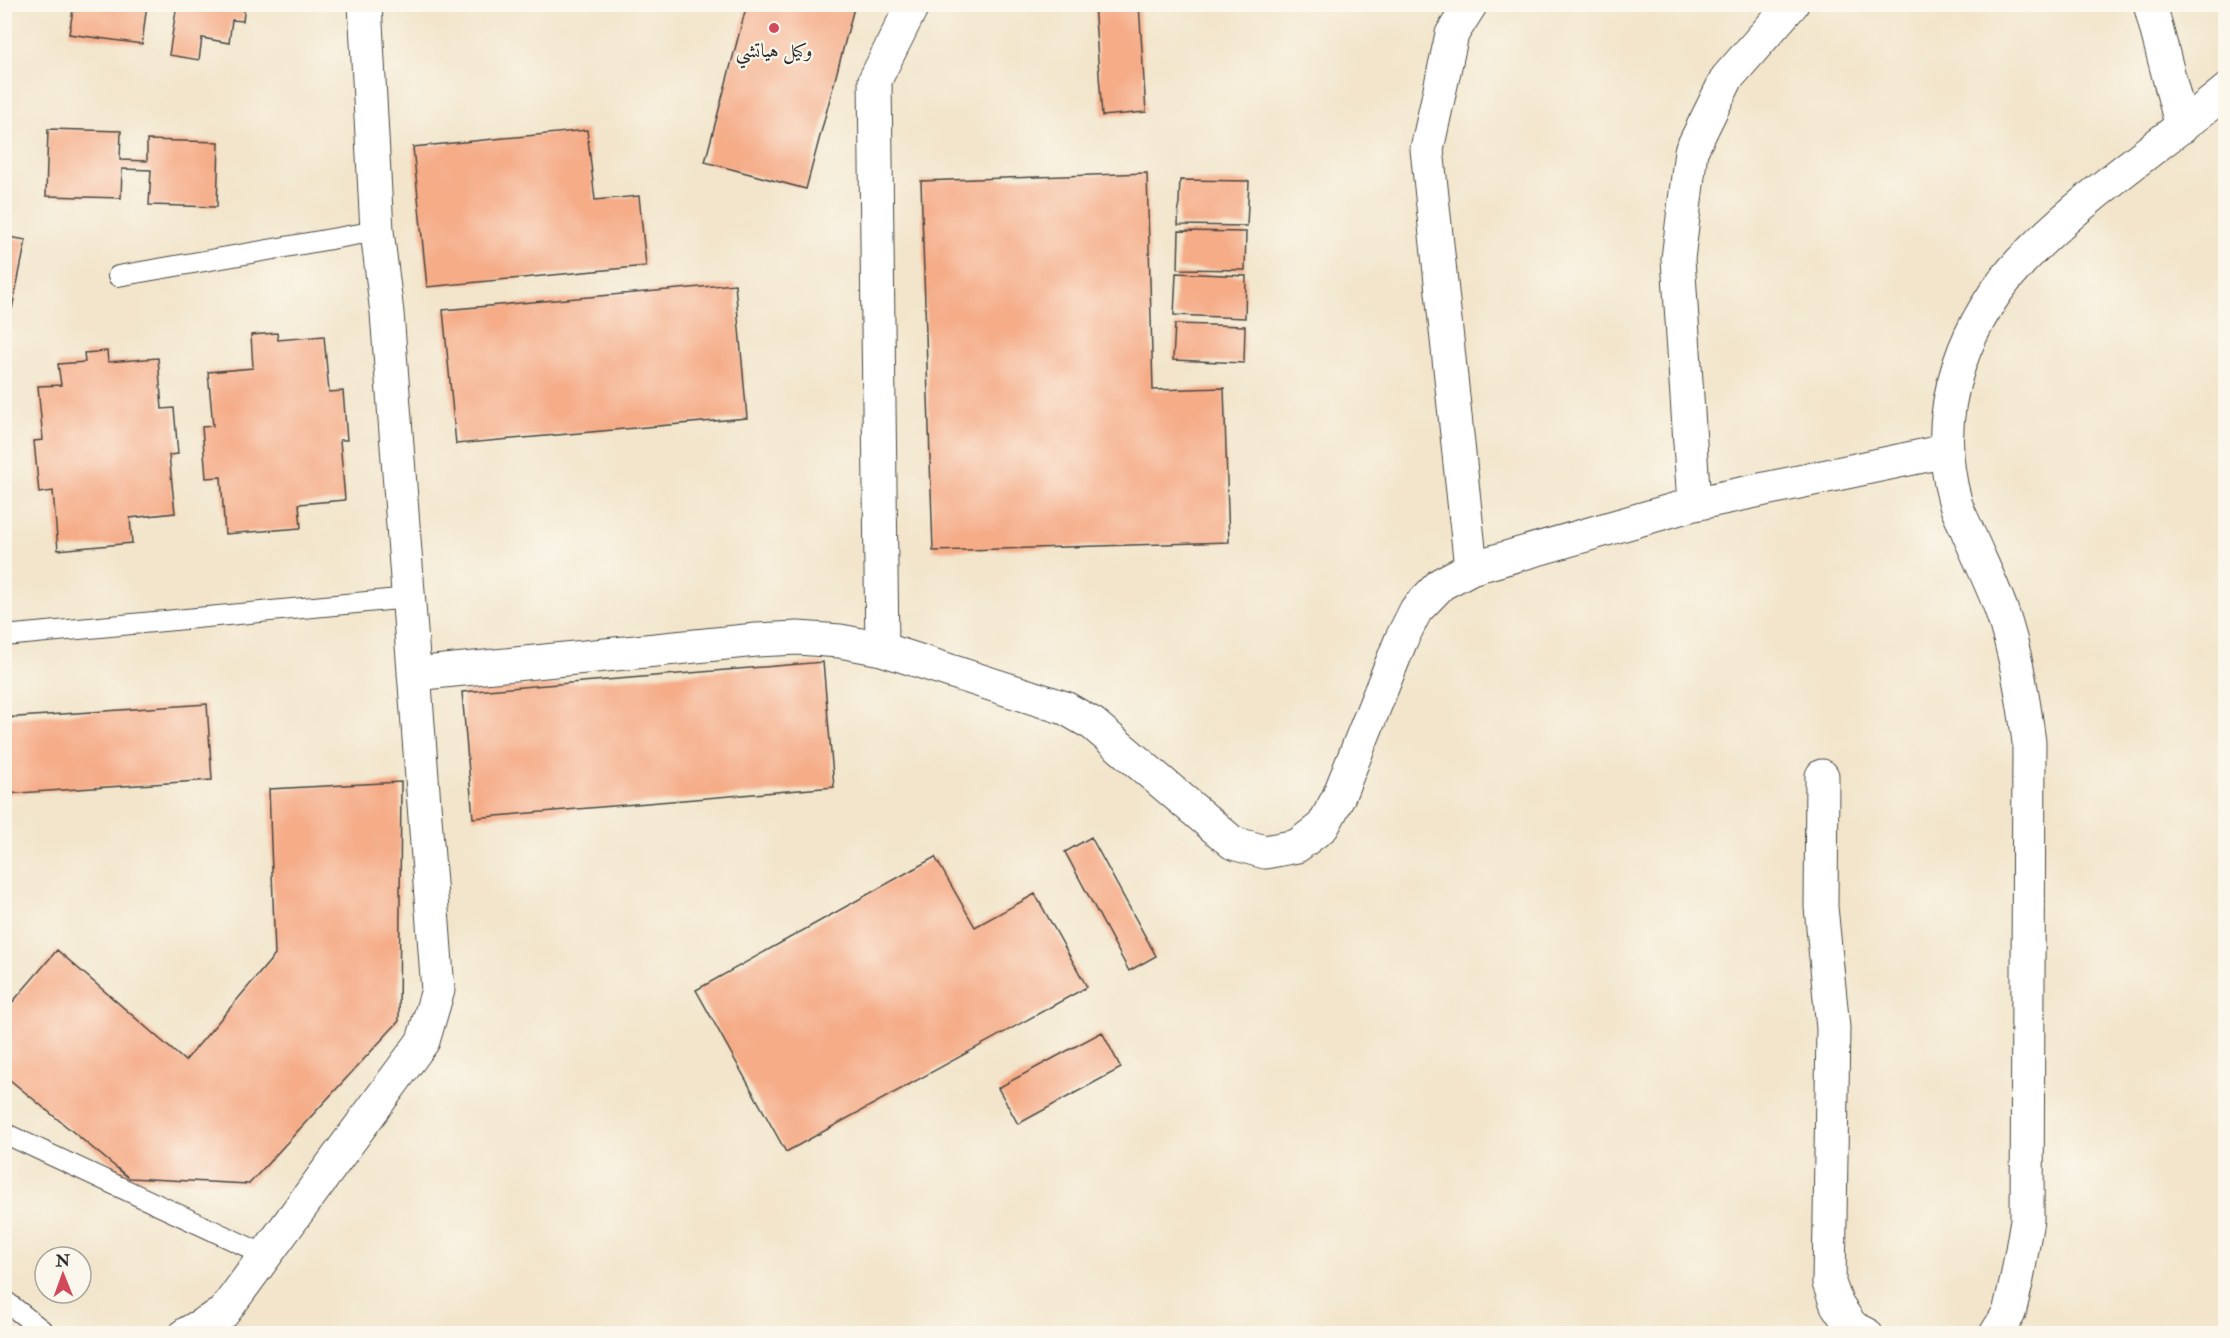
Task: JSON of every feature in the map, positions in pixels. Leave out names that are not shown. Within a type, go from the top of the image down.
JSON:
[{"type":"street","points":[[186,1334],[224,1313],[423,1041],[438,990],[387,314],[377,231],[365,4]]},
{"type":"street","points":[[882,649],[875,81],[913,4]]},
{"type":"street","points":[[1471,4],[1452,34],[1427,149],[1471,568]]},
{"type":"street","points":[[1694,504],[1678,259],[1691,151],[1727,78],[1792,4]]},
{"type":"street","points":[[2150,4],[2182,127]]},
{"type":"street","points":[[1996,1334],[2009,1312],[2018,1279],[2027,1220],[2029,742],[2019,675],[2001,610],[1955,501],[1946,451],[1947,415],[1953,380],[1966,345],[1996,293],[2032,250],[2104,187],[2226,91]]},
{"type":"street","points":[[414,674],[756,640],[798,638],[840,641],[882,649],[1065,708],[1093,724],[1233,843],[1264,852],[1297,846],[1323,826],[1338,798],[1401,640],[1416,610],[1441,584],[1471,568],[1694,504],[1946,451]]},
{"type":"street","points":[[1822,776],[1821,907],[1833,1028],[1829,1283],[1836,1305],[1852,1327],[1866,1334]]},
{"type":"lane","points":[[118,276],[377,231]]},
{"type":"lane","points":[[4,636],[409,598]]},
{"type":"lane","points":[[4,1133],[265,1255]]},
{"type":"lane","points":[[4,1300],[47,1334]]},
{"type":"building","points":[[74,4],[147,4],[142,44],[69,34]]},
{"type":"building","points":[[177,4],[245,4],[243,21],[232,20],[229,43],[202,38],[199,60],[169,55]]},
{"type":"building","points":[[747,4],[855,4],[806,189],[705,162]]},
{"type":"building","points":[[1094,4],[1139,4],[1146,112],[1102,116]]},
{"type":"building","points":[[48,129],[121,131],[120,160],[147,161],[147,140],[219,142],[217,207],[149,205],[151,170],[122,169],[121,198],[46,196]]},
{"type":"building","points":[[587,130],[595,200],[639,196],[646,266],[427,287],[413,147]]},
{"type":"building","points":[[1147,173],[1153,390],[1224,388],[1229,542],[933,551],[921,181]]},
{"type":"building","points":[[1180,180],[1249,181],[1247,226],[1178,225]]},
{"type":"building","points":[[1179,231],[1246,232],[1245,270],[1178,269]]},
{"type":"building","points":[[4,236],[26,240],[12,309],[4,308]]},
{"type":"building","points":[[1176,273],[1246,276],[1245,318],[1174,315]]},
{"type":"building","points":[[735,284],[747,418],[456,444],[443,310]]},
{"type":"building","points":[[1175,324],[1245,326],[1244,363],[1173,360]]},
{"type":"building","points":[[277,333],[278,340],[324,336],[329,392],[343,391],[347,440],[340,440],[345,500],[299,504],[301,528],[225,534],[221,477],[206,478],[202,427],[213,426],[208,372],[253,368],[251,335]]},
{"type":"building","points":[[107,351],[108,362],[158,358],[162,409],[174,408],[178,454],[169,455],[175,513],[130,518],[132,543],[58,550],[53,491],[39,493],[34,441],[43,440],[38,386],[61,385],[58,364],[85,362],[84,353]]},
{"type":"building","points":[[823,662],[834,787],[473,818],[462,692]]},
{"type":"building","points":[[207,704],[212,780],[4,794],[4,718]]},
{"type":"building","points":[[401,782],[399,1021],[249,1184],[129,1178],[4,1075],[4,1012],[57,950],[185,1061],[275,955],[269,789]]},
{"type":"building","points":[[1091,837],[1156,956],[1129,971],[1065,852]]},
{"type":"building","points":[[935,857],[975,927],[1035,894],[1087,987],[786,1152],[696,990]]},
{"type":"building","points":[[1102,1032],[1121,1068],[1018,1124],[998,1088]]},
{"type":"place","name":"وكيل هياتشي","points":[[774,28]]}]
